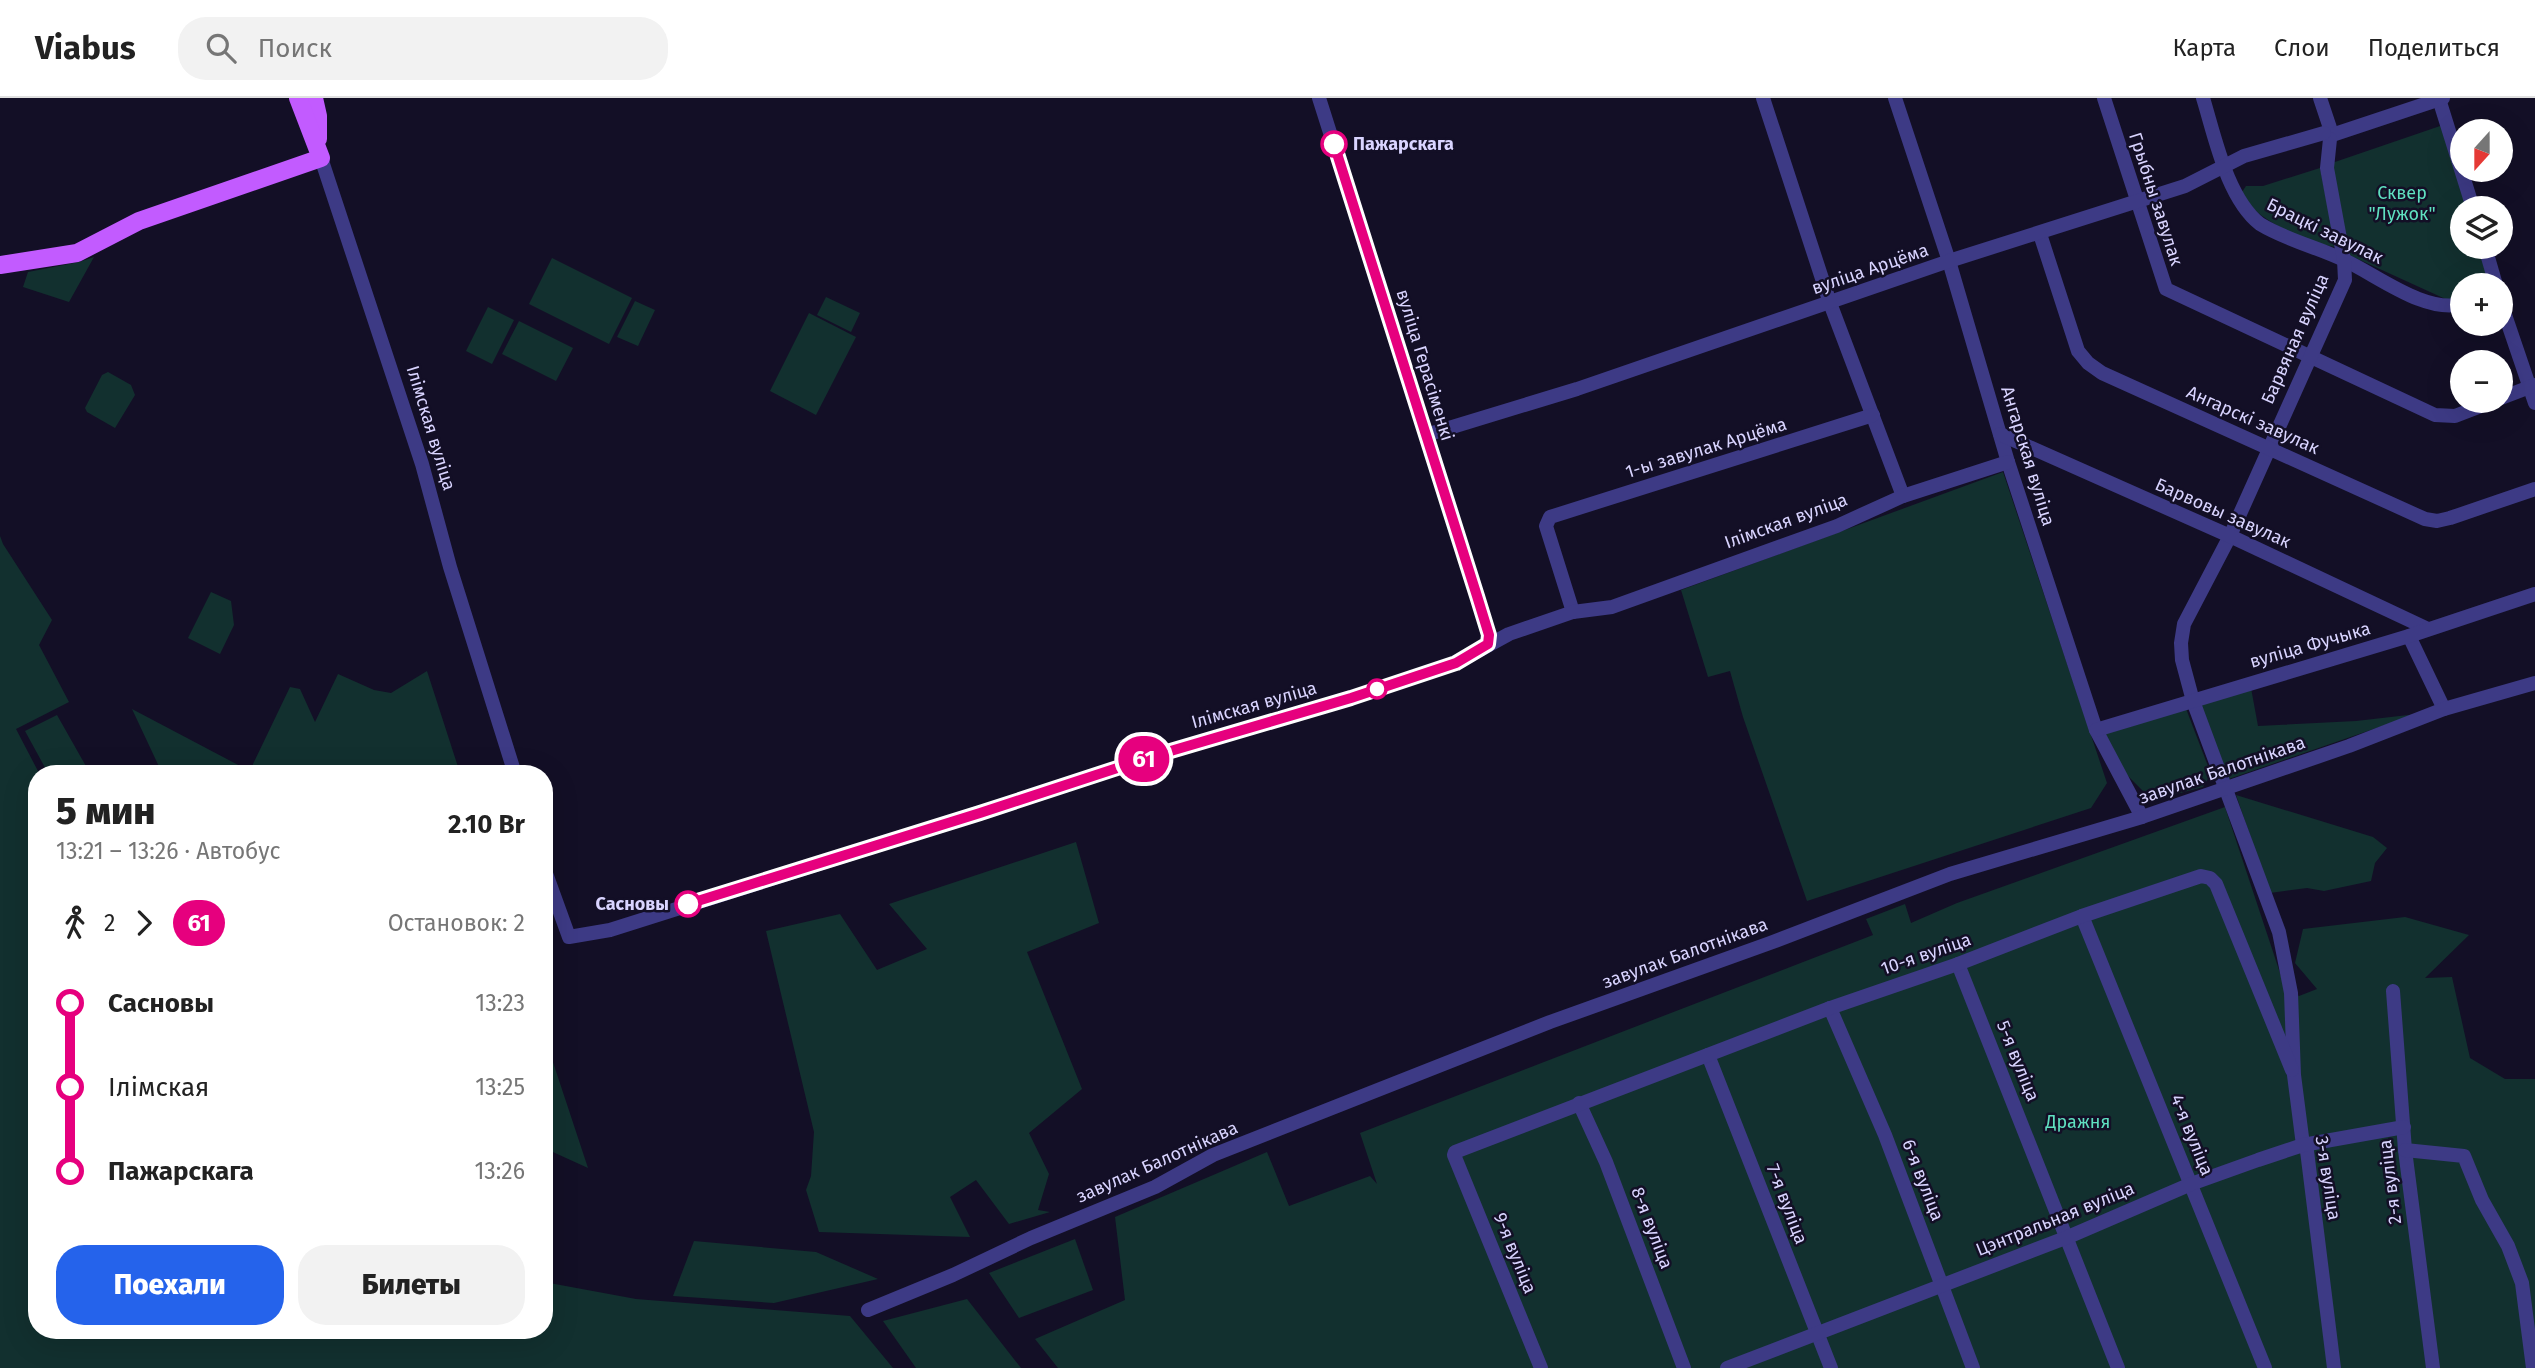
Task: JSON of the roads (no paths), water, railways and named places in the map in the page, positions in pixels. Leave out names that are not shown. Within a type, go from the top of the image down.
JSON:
[{"type":"main road","name":"Ілімская вуліца","points":[[298,98],[319,152]]},
{"type":"main road","points":[[0,265],[76,253],[139,221],[319,152],[318,116],[314,98]]},
{"type":"street","name":"вуліца Герасіменкі","points":[[1319,98],[1489,635],[1488,644]]},
{"type":"street","points":[[1763,98],[1830,303],[1903,496]]},
{"type":"street","name":"Ангарская вуліца","points":[[1895,98],[1949,261],[2008,463],[2096,730],[2142,817]]},
{"type":"street","name":"Грыбны завулак","points":[[2104,98],[2166,289],[2435,415],[2455,416],[2463,413]]},
{"type":"street","name":"Брацкі завулак","points":[[2203,98],[2225,167],[2239,199],[2252,218],[2260,224],[2344,260],[2388,285],[2428,302],[2450,307]]},
{"type":"street","points":[[2320,98],[2330,133]]},
{"type":"street","name":"вуліца Арцёма","points":[[1426,435],[1571,391],[1949,261],[2185,186],[2244,156],[2441,99]]},
{"type":"street","points":[[2441,99],[2469,196]]},
{"type":"street","name":"Барвяная вуліца","points":[[2226,788],[2193,701],[2182,660],[2184,624],[2230,536],[2345,280],[2344,260],[2327,168],[2330,133]]},
{"type":"street","name":"Ілімская вуліца","points":[[319,152],[422,464],[450,568],[512,765]]},
{"type":"street","name":"Ангарскі завулак","points":[[2040,234],[2077,351],[2102,373],[2425,519],[2438,521],[2535,489]]},
{"type":"street","points":[[2513,334],[2533,386],[2535,403]]},
{"type":"street","points":[[2513,394],[2533,386]]},
{"type":"street","name":"1-ы завулак Арцёма","points":[[1573,612],[1546,526],[1549,517],[1873,415]]},
{"type":"street","name":"Барвовы завулак","points":[[2000,434],[2230,536],[2428,629]]},
{"type":"street","name":"Ілімская вуліца","points":[[553,893],[569,937],[610,930],[1157,755],[1351,698],[1456,663],[1509,634],[1573,612],[1612,607],[1837,526],[1903,496],[2008,463]]},
{"type":"street","name":"вуліца Фучыка","points":[[2096,730],[2409,636],[2535,594]]},
{"type":"street","points":[[2409,636],[2444,709]]},
{"type":"street","name":"завулак Балотнікава","points":[[868,1310],[1155,1187],[1213,1155],[1550,1022],[1770,943],[1950,874],[2142,817],[2349,746],[2444,709],[2535,683]]},
{"type":"street","name":"3-я вуліца","points":[[2226,788],[2278,932],[2291,993],[2294,1075],[2303,1145],[2307,1151],[2334,1368]]},
{"type":"street","name":"10-я вуліца","points":[[1455,1152],[1830,1008],[1958,964],[2082,916],[2201,876],[2210,877],[2216,884],[2294,1075]]},
{"type":"street","name":"4-я вуліца","points":[[2082,916],[2265,1368]]},
{"type":"street","name":"5-я вуліца","points":[[1958,964],[2118,1368]]},
{"type":"street","name":"2-я вуліца","points":[[2393,991],[2405,1150],[2433,1368]]},
{"type":"street","name":"6-я вуліца","points":[[1830,1008],[1885,1135],[1973,1368]]},
{"type":"street","name":"7-я вуліца","points":[[1708,1055],[1831,1368]]},
{"type":"street","name":"8-я вуліца","points":[[1580,1103],[1606,1162],[1684,1368]]},
{"type":"street","name":"Цэнтральная вуліца","points":[[1727,1368],[2068,1237],[2192,1184],[2303,1145],[2403,1127]]},
{"type":"street","points":[[2405,1150],[2464,1156],[2482,1200],[2508,1246],[2522,1283],[2533,1368]]},
{"type":"street","name":"9-я вуліца","points":[[1455,1152],[1541,1368]]},
{"type":"place","name":"Пажарскага","points":[[1334,144]]},
{"type":"place","name":"Сасновы","points":[[688,904]]},
{"type":"park label","name":"Сквер \"Лужок\"","points":[[2402,203]]},
{"type":"park label","name":"Дражня","points":[[2078,1122]]}]
